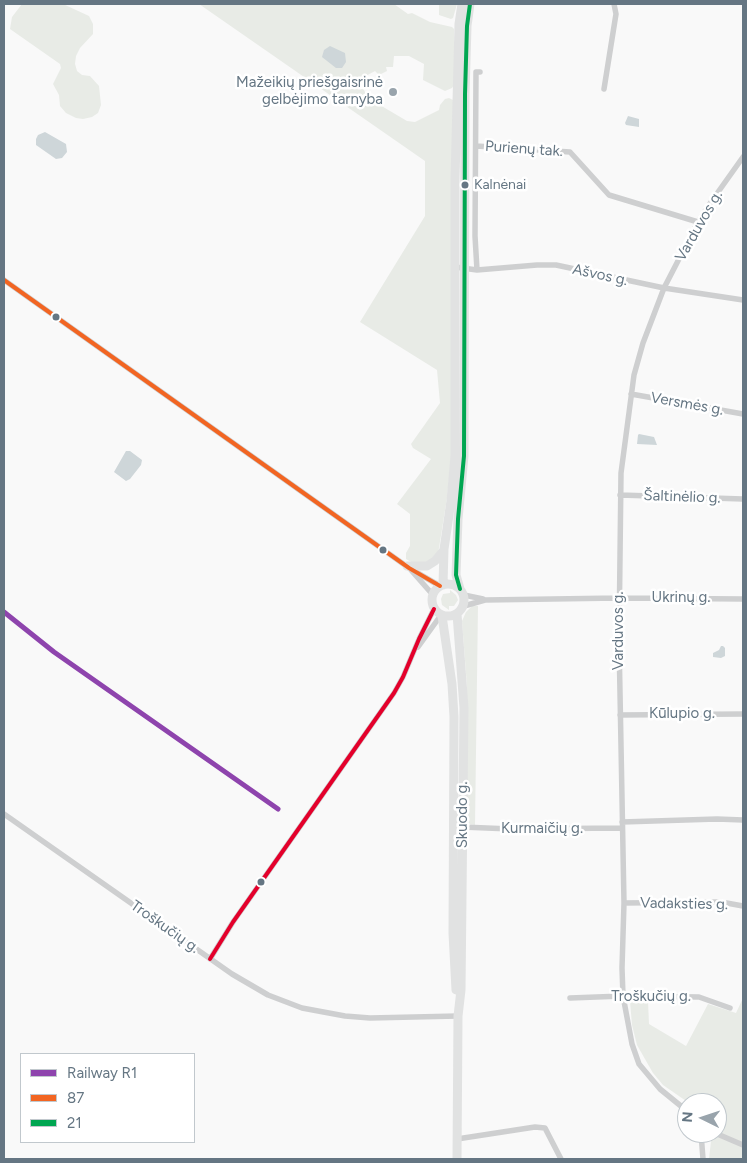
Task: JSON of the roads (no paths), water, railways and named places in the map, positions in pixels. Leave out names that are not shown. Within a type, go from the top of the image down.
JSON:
[{"type":"main road","points":[[462,4],[459,24],[460,268],[464,456],[458,519],[456,575],[462,592],[464,606],[457,614],[451,617],[439,613],[432,602],[433,595],[441,585],[455,456],[460,268],[467,26],[470,4]]},
{"type":"main road","points":[[408,567],[421,567],[431,564],[444,550]]},
{"type":"main road","points":[[441,585],[454,585],[462,592]]},
{"type":"main road","name":"Skuodo g.","points":[[439,613],[454,702],[453,933],[458,1016],[457,1159]]},
{"type":"main road","name":"Skuodo g.","points":[[457,614],[464,692],[461,990],[458,1016]]},
{"type":"street","points":[[604,89],[616,14],[614,4]]},
{"type":"street","points":[[477,270],[476,72],[480,72]]},
{"type":"street","name":"Purienų tak.","points":[[476,146],[570,152],[609,195],[698,222]]},
{"type":"street","name":"Varduvos g.","points":[[677,1103],[660,1089],[639,1064],[632,1044],[623,996],[624,903],[619,598],[621,467],[638,356],[664,288],[698,222],[743,157]]},
{"type":"street","name":"Ašvos g.","points":[[460,268],[477,270],[556,265],[664,288],[743,300]]},
{"type":"street","points":[[4,280],[408,567],[441,585]]},
{"type":"street","name":"Versmės g.","points":[[631,394],[743,414]]},
{"type":"street","name":"Šaltinėlio g.","points":[[620,495],[743,499]]},
{"type":"street","points":[[408,567],[433,595]]},
{"type":"street","points":[[462,592],[485,600]]},
{"type":"street","name":"Ukrinų g.","points":[[485,600],[743,599]]},
{"type":"street","points":[[464,606],[485,600]]},
{"type":"street","points":[[210,959],[233,922],[394,693],[419,639],[439,613]]},
{"type":"street","name":"Kūlupio g.","points":[[620,715],[743,714]]},
{"type":"street","name":"Troškučių g.","points":[[4,814],[210,959],[268,995],[319,1012],[370,1018],[458,1016]]},
{"type":"street","name":"Kurmaičių g.","points":[[462,827],[511,829],[622,825],[707,819],[743,820]]},
{"type":"street","name":"Vadaksties g.","points":[[624,903],[721,902],[743,906]]},
{"type":"street","name":"Troškučių g.","points":[[570,998],[623,996],[700,997],[730,1008]]},
{"type":"street","points":[[457,1139],[535,1127],[545,1128],[561,1159]]},
{"type":"street","points":[[727,1138],[743,1144]]},
{"type":"street","points":[[702,1143],[703,1159]]},
{"type":"rail line","name":"R1","points":[[4,612],[54,652],[278,809]]},
{"type":"place","name":"Mažeikių priešgaisrinė gelbėjimo tarnyba","points":[[393,92]]},
{"type":"place","name":"Kalnėnai","points":[[465,185]]}]
